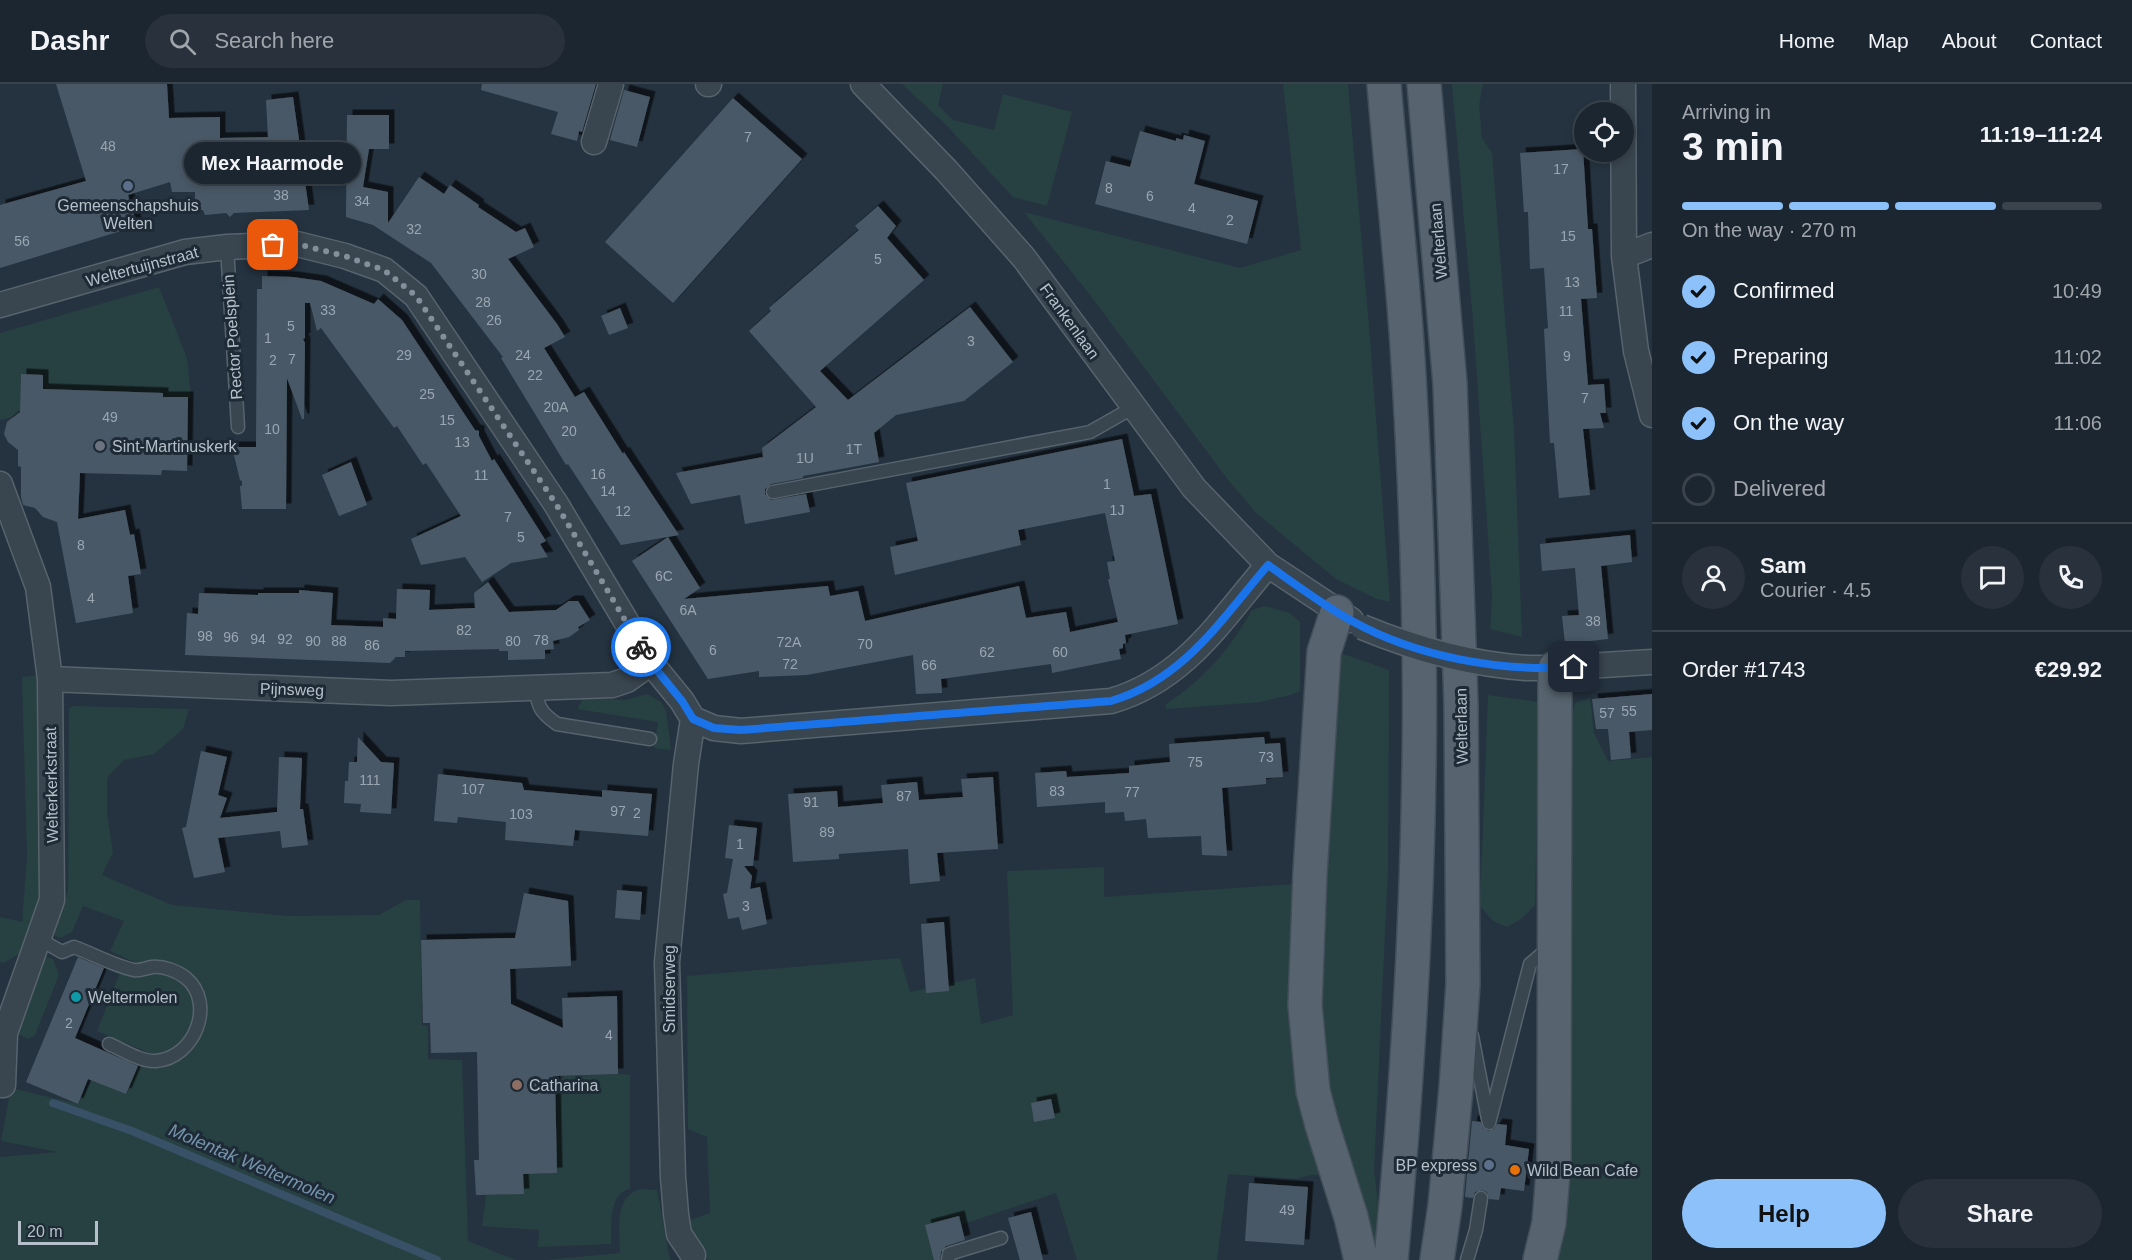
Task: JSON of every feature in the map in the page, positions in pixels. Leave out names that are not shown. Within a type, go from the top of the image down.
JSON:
[{"type":"main road","points":[[1384,84],[1407,343],[1412,435],[1418,587],[1419,751],[1412,986],[1391,1260]]},
{"type":"main road","name":"Welterlaan","points":[[1424,84],[1450,384],[1461,672],[1463,984],[1445,1206],[1437,1260]]},
{"type":"main road","points":[[1350,619],[1324,652],[1310,873],[1305,1005],[1313,1091],[1351,1217],[1361,1260]]},
{"type":"main road","points":[[1540,668],[1553,945],[1554,1160],[1549,1223],[1540,1260]]},
{"type":"street","points":[[594,142],[610,84]]},
{"type":"street","name":"Frankenlaan","points":[[863,84],[947,171],[1024,258],[1194,488],[1268,565]]},
{"type":"street","points":[[1623,84],[1624,256],[1636,351],[1652,415]]},
{"type":"street","name":"Weltertuijnstraat","points":[[0,305],[186,252],[226,247],[297,244],[345,256],[384,270],[416,296],[556,504],[651,663],[682,701],[693,719]]},
{"type":"street","points":[[1624,256],[1652,245]]},
{"type":"street","name":"Welterkerkstraat","points":[[0,484],[38,587],[50,679],[52,900],[4,1033],[3,1085]]},
{"type":"street","points":[[693,719],[714,728],[741,730],[1111,701],[1133,695],[1174,670],[1194,652],[1268,565],[1350,619],[1386,637],[1443,655],[1486,664],[1540,668],[1652,662]]},
{"type":"street","name":"Pijnsweg","points":[[50,679],[391,693],[612,686],[627,680],[651,663]]},
{"type":"street","name":"Smidserweg","points":[[693,719],[686,764],[667,963],[675,1214],[679,1234],[693,1255]]},
{"type":"street","points":[[1345,1260],[1351,1217]]},
{"type":"lane","name":"Rector Poelsplein","points":[[226,247],[238,427]]},
{"type":"lane","points":[[773,492],[1090,432],[1134,407]]},
{"type":"lane","points":[[535,687],[538,706],[557,724],[650,739]]},
{"type":"lane","points":[[39,939],[62,952],[74,947],[136,971],[151,967],[163,968],[179,973],[194,986],[200,999],[200,1019],[194,1036],[177,1053],[169,1058],[155,1061],[141,1058],[109,1044]]},
{"type":"lane","points":[[1463,984],[1489,1123],[1530,964],[1553,945]]},
{"type":"lane","points":[[1467,1260],[1476,1230],[1481,1198]]},
{"type":"lane","points":[[948,1260],[949,1254],[1001,1238]]},
{"type":"green space","points":[[902,84],[943,84],[938,105],[953,120],[994,130],[1003,94],[1072,112],[1047,206],[1013,197],[946,125]]},
{"type":"green space","points":[[1283,84],[1348,84],[1390,602],[1377,599],[1336,579],[1256,513],[1228,480],[1093,299],[1024,212],[1240,268],[1301,250]]},
{"type":"green space","points":[[1452,84],[1483,84],[1479,106],[1482,138],[1492,153],[1514,431],[1522,637],[1490,629],[1492,595],[1473,321]]},
{"type":"green space","points":[[159,287],[187,358],[191,397],[163,399],[163,393],[43,389],[43,375],[21,374],[20,415],[0,420],[0,333]]},
{"type":"green space","points":[[1265,606],[1290,613],[1300,622],[1300,691],[1260,702],[1166,709],[1166,704],[1192,685],[1215,663],[1252,610]]},
{"type":"green space","points":[[1341,653],[1389,670],[1388,868],[1374,1170],[1381,1230],[1379,1251],[1370,1251],[1347,1173],[1310,1175],[1297,1179],[1228,1174],[1217,1260],[1077,1260],[1056,1193],[933,1234],[941,1260],[708,1260],[685,1222],[710,1213],[707,1137],[688,1129],[687,976],[900,958],[910,992],[975,978],[981,1024],[1013,1015],[1007,871],[1104,867],[1104,897],[1325,882],[1335,685]]},
{"type":"green space","points":[[39,675],[44,908],[29,948],[4,963],[0,962],[0,917],[22,922],[27,856],[22,677]]},
{"type":"green space","points":[[647,694],[661,702],[666,711],[671,750],[654,748],[658,722],[577,709],[584,697],[626,700]]},
{"type":"green space","points":[[1488,695],[1539,702],[1535,906],[1521,919],[1507,927],[1493,921],[1480,906]]},
{"type":"green space","points":[[1590,698],[1594,733],[1608,761],[1652,757],[1652,1260],[1551,1260],[1570,724],[1575,703]]},
{"type":"green space","points":[[74,706],[189,709],[183,729],[154,754],[124,760],[107,778],[107,814],[113,852],[102,875],[172,905],[288,916],[379,915],[406,900],[420,900],[422,1025],[428,1026],[428,1059],[462,1060],[468,1241],[516,1260],[0,1260],[0,1157],[58,1152],[1,1141],[11,1088],[78,1104],[92,1080],[127,1094],[145,1051],[97,1031],[121,970],[139,964],[110,951],[124,921],[83,906],[72,932],[60,938],[54,935],[68,891],[69,708]]},
{"type":"green space","points":[[44,956],[53,959],[59,975],[35,1035],[29,1039],[17,1034]]},
{"type":"green space","points":[[630,1075],[630,1189],[623,1192],[615,1203],[611,1244],[538,1247],[539,1230],[482,1226],[486,1195],[524,1193],[523,1174],[557,1173],[556,1085],[564,1076]]},
{"type":"green space","points":[[640,1189],[657,1190],[671,1260],[546,1260],[620,1253],[619,1225],[622,1207],[631,1193]]},
{"type":"building","points":[[56,84],[167,84],[169,118],[220,117],[220,138],[268,137],[266,100],[293,97],[309,210],[234,213],[230,217],[226,213],[205,215],[203,210],[195,209],[195,192],[172,192],[170,182],[128,195],[137,226],[0,268],[0,205],[86,181]]},
{"type":"building","points":[[482,84],[596,84],[582,132],[579,131],[577,141],[551,134],[558,112],[481,90]]},
{"type":"building","points":[[624,90],[650,97],[637,147],[610,140]]},
{"type":"building","points":[[733,98],[802,159],[673,303],[605,242]]},
{"type":"building","points":[[347,115],[389,115],[389,149],[369,149],[363,187],[388,192],[388,223],[419,177],[444,194],[450,185],[516,232],[525,228],[534,247],[508,259],[565,337],[544,348],[575,397],[584,392],[623,454],[624,452],[679,535],[621,545],[568,464],[566,465],[501,358],[503,357],[431,263],[373,225],[346,217]]},
{"type":"building","points":[[1140,131],[1176,141],[1176,138],[1183,140],[1184,135],[1205,141],[1194,184],[1258,201],[1247,244],[1095,204],[1106,161],[1130,167]]},
{"type":"building","points":[[1574,150],[1574,162],[1584,162],[1588,229],[1592,229],[1597,298],[1581,299],[1588,385],[1604,384],[1606,413],[1600,413],[1604,428],[1583,429],[1590,495],[1559,498],[1554,443],[1550,443],[1544,329],[1548,328],[1544,268],[1530,269],[1528,212],[1524,212],[1520,153]]},
{"type":"building","points":[[878,206],[896,226],[887,238],[924,280],[820,371],[848,400],[970,307],[1013,362],[964,401],[896,415],[874,433],[879,462],[803,476],[803,478],[771,484],[765,489],[765,494],[771,500],[806,494],[810,512],[745,524],[740,495],[691,504],[676,473],[763,457],[762,448],[816,407],[749,331],[771,311],[769,308],[859,230],[855,226]]},
{"type":"building","points":[[262,276],[321,281],[374,304],[378,299],[402,320],[475,430],[479,431],[479,436],[492,461],[494,459],[546,541],[540,544],[548,557],[511,563],[482,582],[465,557],[421,565],[411,539],[461,516],[426,463],[423,465],[397,426],[394,428],[321,328],[317,331],[310,303],[305,303],[305,338],[303,339],[305,343],[304,419],[302,419],[287,378],[286,509],[242,509],[240,486],[242,486],[242,481],[232,447],[256,447],[257,289],[262,289]]},
{"type":"building","points":[[620,308],[628,328],[609,335],[601,316]]},
{"type":"building","name":"Sint-Martinuskerk","points":[[21,374],[43,375],[43,389],[163,393],[163,397],[188,397],[187,471],[162,470],[161,475],[80,473],[78,519],[125,510],[130,535],[134,534],[141,574],[128,576],[133,613],[76,623],[57,522],[43,517],[35,508],[23,505],[18,450],[8,442],[4,434],[7,422],[20,412]]},
{"type":"building","points":[[1122,439],[1134,496],[1151,494],[1178,624],[1125,635],[1126,643],[1123,644],[1123,648],[1119,649],[1121,659],[1052,673],[1051,664],[941,679],[942,693],[916,694],[913,655],[807,675],[759,677],[759,671],[708,679],[632,561],[668,537],[700,588],[684,599],[828,586],[830,596],[858,591],[865,621],[1019,586],[1026,618],[1066,612],[1070,632],[1118,622],[1108,579],[1110,579],[1107,562],[1115,561],[1105,513],[1018,530],[1021,545],[895,575],[890,547],[918,541],[906,483]]},
{"type":"building","points":[[351,462],[367,505],[339,516],[322,475]]},
{"type":"building","points":[[1630,535],[1632,562],[1601,566],[1608,639],[1565,644],[1562,616],[1579,615],[1575,568],[1542,571],[1540,544]]},
{"type":"building","points":[[488,582],[509,612],[556,610],[569,601],[578,601],[590,620],[578,627],[579,630],[569,637],[553,641],[554,649],[545,650],[545,659],[508,660],[508,651],[499,651],[499,649],[405,651],[405,657],[396,657],[390,663],[185,655],[187,613],[198,614],[199,593],[258,595],[258,593],[299,593],[299,590],[333,593],[331,625],[383,627],[383,618],[396,619],[397,589],[430,590],[429,610],[475,608],[474,593]]},
{"type":"building","points":[[1652,694],[1652,730],[1629,732],[1631,758],[1611,760],[1608,729],[1596,729],[1592,699]]},
{"type":"building","points":[[358,737],[381,762],[394,763],[391,814],[360,812],[361,804],[344,803],[349,762],[357,762]]},
{"type":"building","points":[[1264,737],[1265,744],[1280,743],[1283,777],[1266,778],[1266,784],[1222,788],[1227,856],[1202,855],[1201,836],[1148,838],[1146,819],[1125,821],[1124,812],[1105,813],[1105,802],[1037,807],[1035,773],[1066,771],[1067,777],[1129,773],[1129,766],[1170,762],[1169,744]]},
{"type":"building","points":[[201,751],[227,757],[218,795],[227,798],[220,818],[277,812],[279,757],[302,758],[300,809],[303,809],[308,845],[282,848],[280,831],[218,838],[225,872],[194,878],[182,828],[186,827]]},
{"type":"building","points":[[438,774],[522,783],[524,790],[602,797],[602,790],[652,794],[648,836],[575,830],[573,846],[505,840],[506,822],[458,817],[457,823],[434,821]]},
{"type":"building","points":[[993,777],[998,849],[937,853],[940,881],[910,884],[908,849],[839,854],[839,859],[793,862],[788,794],[837,791],[838,807],[883,803],[881,785],[917,782],[919,800],[963,797],[961,779]]},
{"type":"building","points":[[729,825],[757,828],[753,866],[744,866],[752,876],[750,889],[760,887],[767,924],[742,930],[739,917],[728,919],[723,894],[727,893],[733,859],[725,858]]},
{"type":"building","points":[[617,890],[642,892],[640,920],[615,918]]},
{"type":"building","points":[[524,893],[568,901],[571,966],[510,969],[511,1004],[563,1028],[562,998],[617,996],[618,1074],[555,1076],[557,1173],[523,1174],[524,1194],[476,1195],[474,1160],[479,1160],[477,1052],[431,1053],[430,1023],[423,1023],[421,940],[515,938]]},
{"type":"building","points":[[944,922],[949,991],[926,993],[921,924]]},
{"type":"building","name":"Weltermolen","points":[[78,957],[104,968],[75,1038],[138,1066],[126,1094],[88,1079],[78,1104],[26,1082]]},
{"type":"building","points":[[1051,1099],[1055,1118],[1034,1122],[1031,1103]]},
{"type":"building","points":[[1472,1121],[1481,1122],[1483,1128],[1488,1131],[1494,1129],[1497,1124],[1507,1125],[1505,1145],[1529,1149],[1524,1191],[1501,1188],[1499,1200],[1489,1199],[1487,1192],[1482,1190],[1475,1192],[1473,1198],[1465,1197]]},
{"type":"building","points":[[1249,1183],[1308,1187],[1304,1245],[1245,1241]]},
{"type":"building","points":[[1031,1212],[1043,1260],[1020,1260],[1008,1218]]},
{"type":"building","points":[[959,1216],[965,1240],[946,1246],[941,1252],[940,1260],[934,1260],[925,1225]]},
{"type":"waterway","name":"Molentak Weltermolen","points":[[53,1103],[132,1131],[437,1260]]},
{"type":"way so far","points":[[273,245],[297,244],[345,256],[384,270],[416,296],[556,504],[641,647]]},
{"type":"place","name":"Gemeenschapshuis Welten","points":[[128,186]]},
{"type":"place","name":"Mex Haarmode","points":[[273,245]]},
{"type":"place","name":"Sint-Martinuskerk","points":[[100,446]]},
{"type":"place","name":"Weltermolen","points":[[76,997]]},
{"type":"place","name":"Catharina","points":[[517,1085]]},
{"type":"place","name":"BP express","points":[[1489,1165]]},
{"type":"place","name":"Wild Bean Cafe","points":[[1515,1170]]},
{"type":"route","points":[[641,647],[693,719],[714,728],[741,730],[1111,701],[1133,695],[1174,670],[1194,652],[1268,565],[1350,620],[1386,637],[1443,655],[1506,667],[1574,667]]}]
